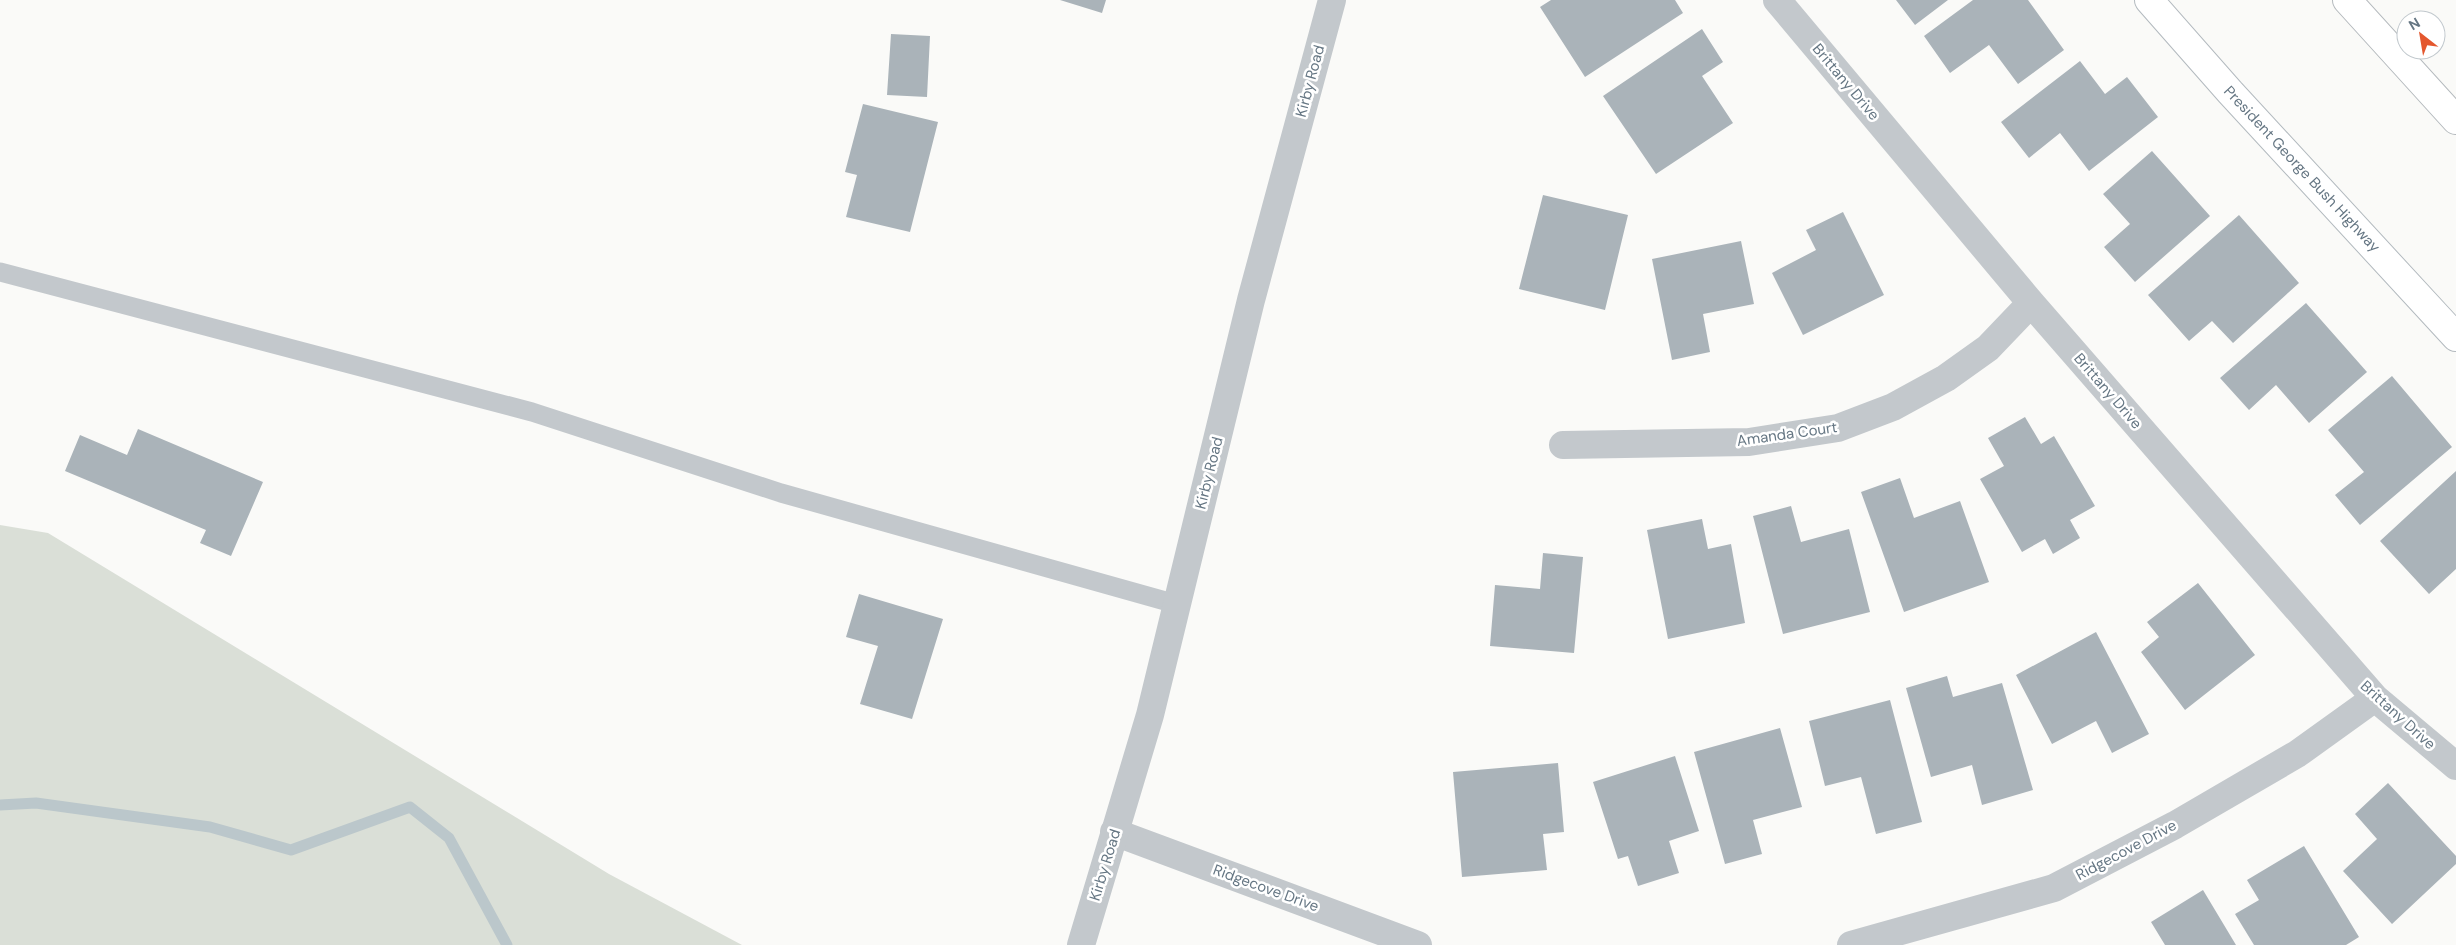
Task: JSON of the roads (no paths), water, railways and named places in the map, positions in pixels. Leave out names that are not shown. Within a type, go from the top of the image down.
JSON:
[{"type":"main road","name":"President George Bush Highway","points":[[2149,0],[2230,92],[2456,337]]},
{"type":"main road","points":[[2347,0],[2456,120]]},
{"type":"street","name":"Kirby Road","points":[[1081,945],[1150,715],[1251,300],[1332,0]]},
{"type":"street","name":"Brittany Drive","points":[[1777,0],[2031,303],[2375,698],[2456,766]]},
{"type":"street","name":"Amanda Court","points":[[1563,445],[1749,442],[1838,428],[1893,407],[1946,378],[1988,348],[2031,303]]},
{"type":"street","name":"Ridgecove Drive","points":[[1851,945],[2054,888],[2174,824],[2296,754],[2375,698]]},
{"type":"street","name":"Ridgecove Drive","points":[[1114,832],[1418,945]]},
{"type":"lane","points":[[0,272],[532,412],[781,493],[1176,604]]},
{"type":"waterway","points":[[0,805],[36,803],[210,827],[291,850],[410,807],[449,838],[507,945]]}]
